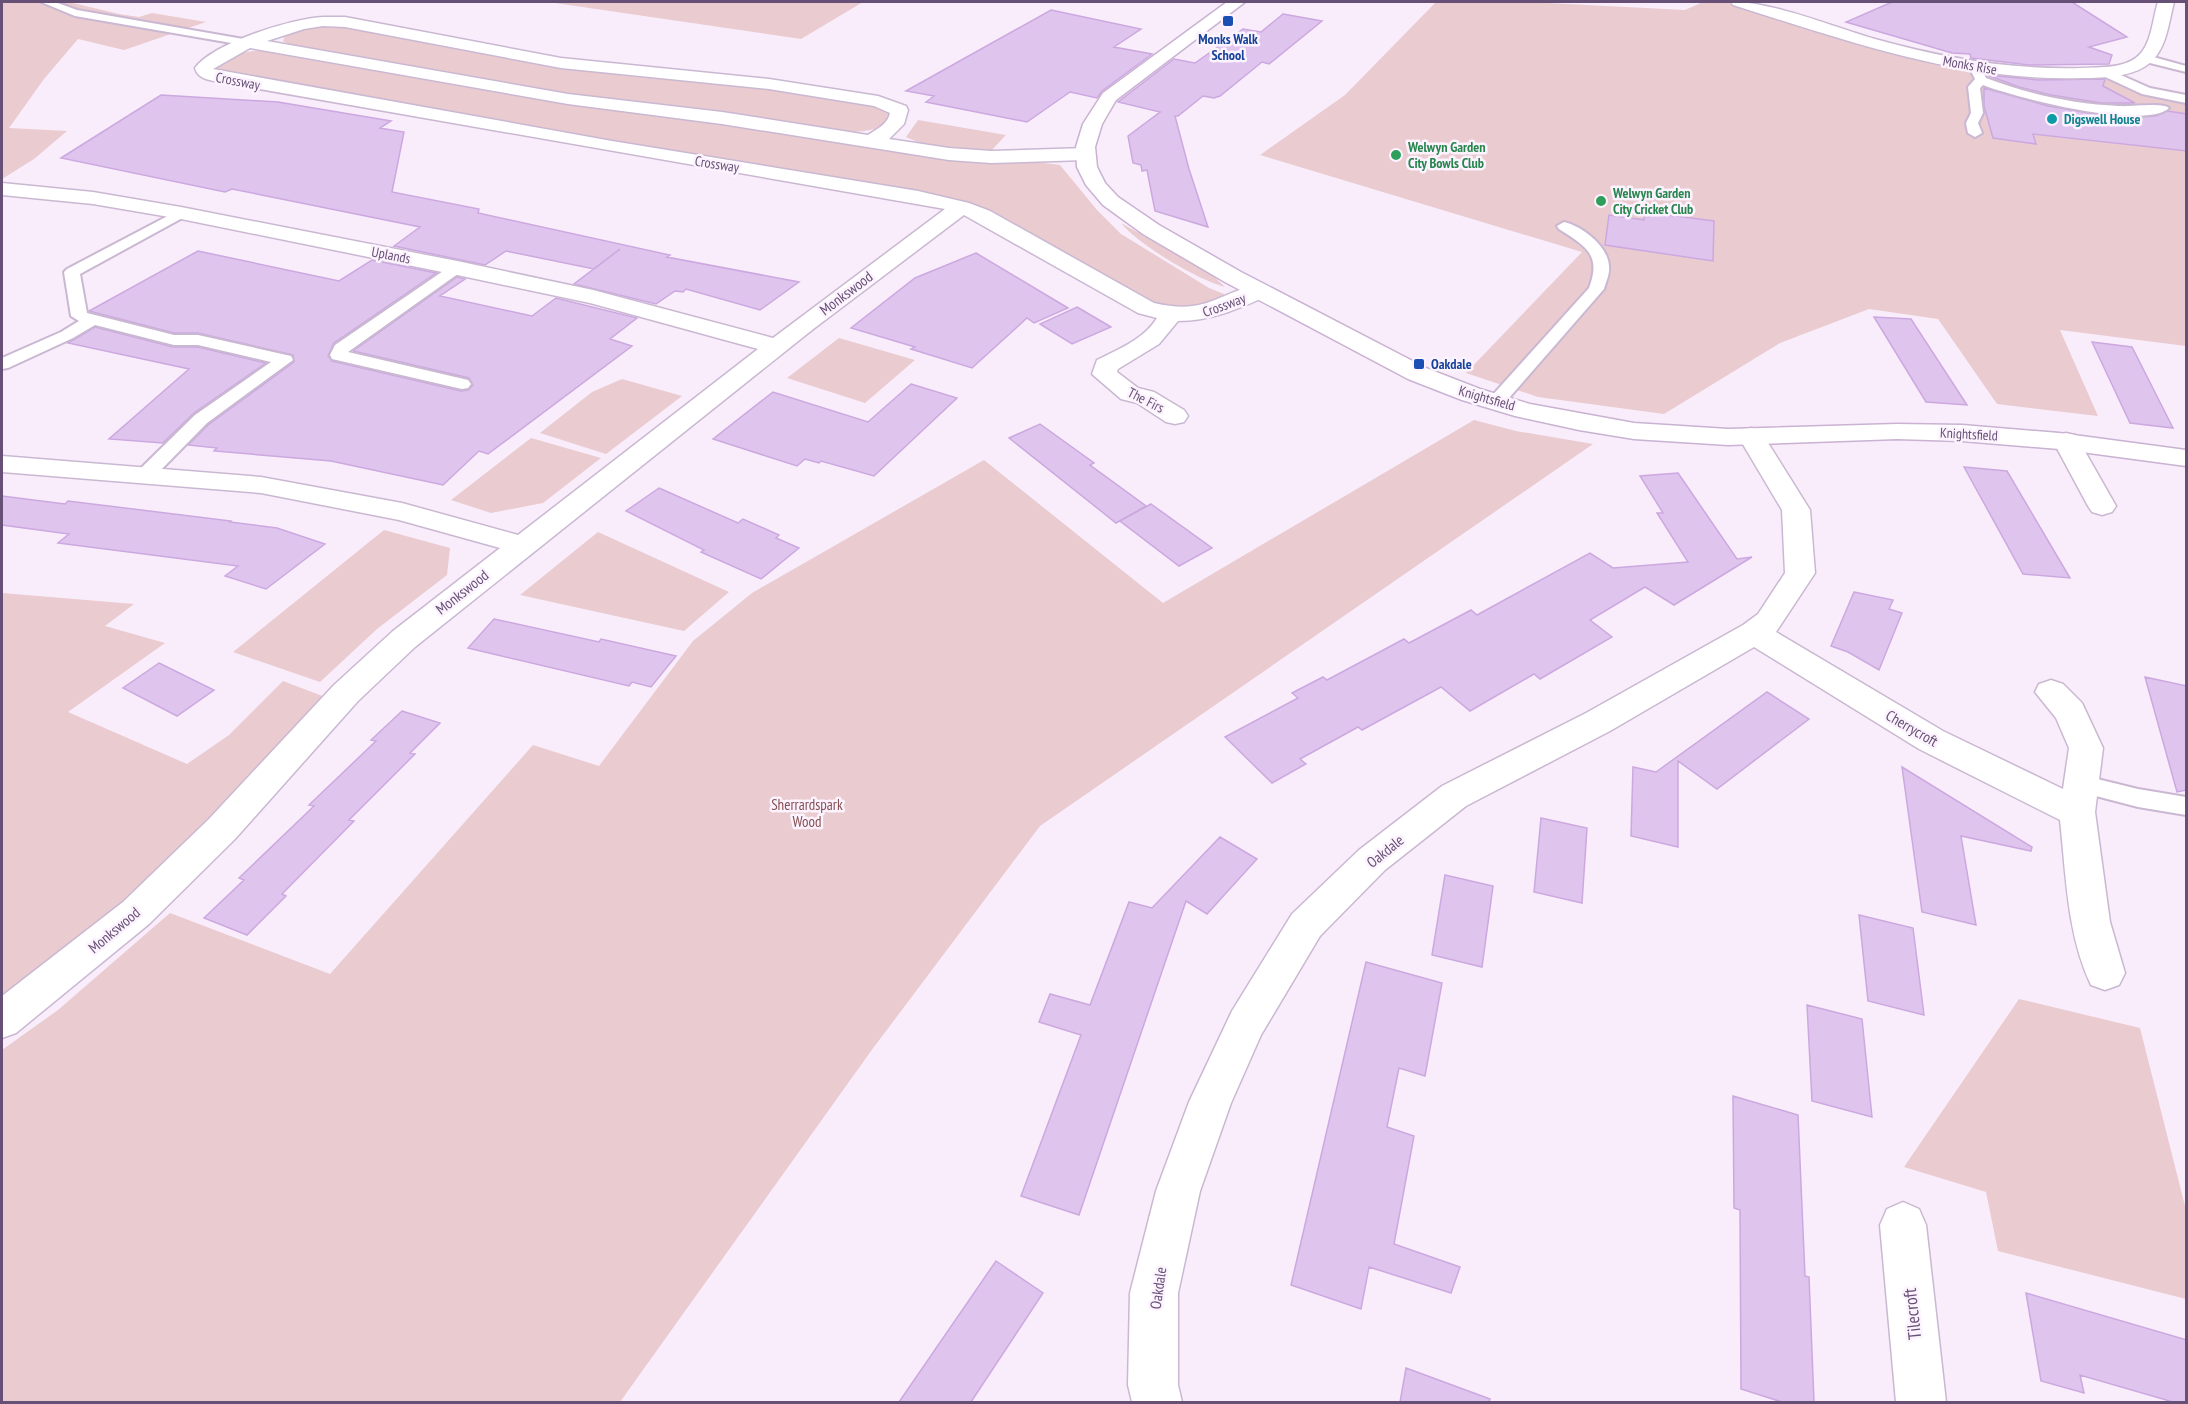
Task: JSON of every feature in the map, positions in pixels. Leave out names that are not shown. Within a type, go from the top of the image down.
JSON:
[{"type":"street","name":"Knightsfield","points":[[1237,2],[1109,97],[1089,125],[1085,140],[1088,169],[1096,184],[1117,207],[1190,253],[1402,367],[1447,386],[1496,402],[1580,422],[1661,434],[1751,436],[1928,431],[2066,441],[2187,458]]},
{"type":"street","name":"Monks Rise","points":[[1739,2],[1978,74],[2105,72],[2128,67],[2146,59]]},
{"type":"street","points":[[2146,59],[2152,51],[2166,2]]},
{"type":"street","name":"Crossway","points":[[872,141],[898,121],[899,110],[892,105],[769,84],[561,63],[345,22],[324,21],[301,24],[211,60],[204,68],[205,72],[219,77],[353,103],[918,197],[962,207],[1004,226],[1146,308],[1170,315],[1190,316],[1212,312],[1259,291]]},
{"type":"street","points":[[249,43],[568,99],[722,118],[949,154],[991,157],[1085,154]]},
{"type":"street","name":"Uplands","points":[[2,189],[93,198],[181,213],[457,268],[593,297],[776,346]]},
{"type":"street","name":"Monkswood","points":[[2,1020],[136,913],[222,829],[346,693],[404,639],[776,346],[962,207]]},
{"type":"street","name":"The Firs","points":[[1170,315],[1166,323],[1146,345],[1106,365],[1104,374],[1130,394],[1145,397],[1175,416]]},
{"type":"street","name":"Oakdale","points":[[1158,1402],[1153,1385],[1154,1293],[1178,1191],[1210,1102],[1246,1024],[1306,925],[1372,860],[1454,796],[1598,722],[1754,633],[1769,621],[1800,573],[1796,510],[1751,436]]},
{"type":"street","points":[[2066,441],[2102,506]]},
{"type":"street","points":[[2,464],[261,485],[402,512],[522,545]]},
{"type":"street","name":"Cherrycroft","points":[[1754,633],[1931,740],[2079,798]]},
{"type":"street","points":[[2051,692],[2070,712],[2086,748],[2079,798],[2091,922],[2105,973]]},
{"type":"street","name":"Tilecroft","points":[[1903,1225],[1921,1402]]},
{"type":"lane","points":[[46,2],[75,13],[249,43]]},
{"type":"lane","points":[[2146,59],[2187,69]]},
{"type":"lane","points":[[2105,72],[2146,91],[2187,99]]},
{"type":"lane","points":[[1975,133],[1972,123],[1977,113],[1974,87],[1978,74],[2045,100],[2144,112],[2163,108],[2187,111]]},
{"type":"lane","points":[[2146,91],[2156,104],[2163,108]]},
{"type":"lane","points":[[144,476],[201,419],[285,360],[198,340],[174,340],[79,316],[72,272],[181,213]]},
{"type":"lane","points":[[1496,402],[1596,289],[1602,278],[1602,263],[1598,249],[1564,226]]},
{"type":"lane","points":[[457,268],[341,349],[338,355],[462,384]]},
{"type":"lane","points":[[2,364],[67,335],[92,320]]},
{"type":"lane","points":[[2079,798],[2187,806]]},
{"type":"green space","points":[[2,2],[69,2],[139,17],[152,13],[206,22],[124,50],[78,39],[44,79],[9,128],[67,131],[34,159],[2,179]]},
{"type":"green space","points":[[548,2],[863,2],[801,39]]},
{"type":"green space","points":[[1436,2],[1528,2],[1685,10],[1703,2],[1728,2],[1932,62],[2033,77],[2099,78],[2186,98],[2186,346],[2060,330],[2098,416],[1997,404],[1938,319],[1869,309],[1780,343],[1664,414],[1538,397],[1466,373],[1582,252],[1260,155],[1345,95]]},
{"type":"green space","points":[[346,25],[494,56],[597,72],[721,83],[835,98],[883,107],[894,117],[873,129],[834,131],[570,96],[290,45],[283,41],[285,35],[299,27]]},
{"type":"green space","points":[[269,49],[571,104],[1060,165],[1097,210],[1121,234],[1209,288],[1224,294],[1221,300],[1185,310],[1157,304],[993,212],[958,199],[224,74],[215,71],[213,67],[232,54]]},
{"type":"green space","points":[[918,120],[1006,135],[990,152],[922,144],[906,137]]},
{"type":"green space","points":[[1121,223],[1211,274],[1225,287],[1199,277],[1154,251]]},
{"type":"green space","points":[[839,338],[915,360],[865,403],[787,378]]},
{"type":"green space","points":[[622,379],[682,396],[606,454],[540,433],[592,392]]},
{"type":"green space","name":"Sherrardspark Wood","points":[[1474,420],[1516,431],[1593,444],[1040,826],[871,1051],[620,1402],[2,1402],[2,1050],[58,1010],[170,913],[330,974],[533,745],[599,766],[693,641],[752,593],[984,460],[1163,603]]},
{"type":"green space","points":[[531,438],[601,458],[543,503],[491,513],[451,500]]},
{"type":"green space","points":[[384,530],[450,548],[447,575],[377,629],[320,682],[233,652]]},
{"type":"green space","points":[[598,532],[729,592],[684,631],[520,595]]},
{"type":"green space","points":[[2,593],[134,604],[105,626],[165,643],[68,712],[187,764],[229,735],[283,681],[325,697],[153,880],[2,999]]},
{"type":"green space","points":[[2019,999],[2140,1028],[2186,1210],[2186,1299],[1998,1251],[1986,1192],[1904,1167]]},
{"type":"building","points":[[1892,2],[2072,2],[2127,37],[2089,47],[2112,55],[2109,64],[2029,65],[1971,58],[1970,54],[1952,53],[1846,22]]},
{"type":"building","points":[[1051,10],[1141,29],[1114,47],[1152,54],[1102,91],[1097,98],[1070,92],[1027,122],[926,102],[934,96],[906,91]]},
{"type":"building","points":[[1283,14],[1322,21],[1269,64],[1262,62],[1220,96],[1214,98],[1203,96],[1175,116],[1208,227],[1155,211],[1147,170],[1142,171],[1141,165],[1133,163],[1128,136],[1160,112],[1118,102],[1174,59],[1195,63],[1243,29],[1261,32]]},
{"type":"building","points":[[1987,75],[2038,80],[2105,79],[2103,86],[2135,103],[2102,103],[2051,95],[2019,87]]},
{"type":"building","name":"Digswell House","points":[[1984,88],[2048,106],[2107,116],[2156,116],[2167,111],[2187,114],[2187,151],[2033,134],[2036,144],[1993,138],[1984,106]]},
{"type":"building","points":[[161,95],[278,102],[391,121],[380,128],[404,132],[392,192],[479,209],[478,213],[670,255],[667,257],[799,282],[760,310],[686,289],[683,292],[675,291],[656,304],[574,284],[594,269],[506,251],[485,265],[394,246],[420,227],[232,189],[225,192],[61,158]]},
{"type":"building","points":[[1645,212],[1714,221],[1713,261],[1605,245],[1609,215],[1644,220]]},
{"type":"building","points":[[198,251],[339,281],[372,260],[436,273],[334,343],[328,356],[332,361],[461,391],[468,390],[473,385],[469,378],[353,351],[457,277],[465,279],[440,296],[532,316],[556,298],[637,318],[610,339],[632,346],[488,454],[479,451],[443,485],[331,461],[214,451],[217,448],[188,445],[208,425],[294,362],[293,355],[198,333],[174,333],[89,311]]},
{"type":"building","points":[[976,253],[1068,308],[1034,323],[1027,318],[972,368],[911,349],[915,347],[851,328],[915,278]]},
{"type":"building","points":[[1077,307],[1111,327],[1072,344],[1040,324]]},
{"type":"building","points":[[1874,317],[1911,319],[1967,405],[1926,402]]},
{"type":"building","points":[[95,327],[173,347],[198,347],[266,363],[194,413],[163,443],[109,439],[189,369],[68,343]]},
{"type":"building","points":[[2092,342],[2132,347],[2173,428],[2130,423]]},
{"type":"building","points":[[911,384],[957,398],[874,476],[821,461],[819,463],[805,459],[797,466],[713,439],[773,392],[868,422]]},
{"type":"building","points":[[1040,424],[1094,463],[1090,465],[1146,506],[1116,523],[1009,438]]},
{"type":"building","points":[[1964,467],[2007,471],[2070,578],[2023,574]]},
{"type":"building","points":[[1678,473],[1737,559],[1752,557],[1674,605],[1645,587],[1590,620],[1612,637],[1540,679],[1534,674],[1470,711],[1441,687],[1362,730],[1358,727],[1300,759],[1306,764],[1272,783],[1225,737],[1298,698],[1292,693],[1323,677],[1327,680],[1404,639],[1409,643],[1471,610],[1477,615],[1590,553],[1613,568],[1688,562],[1657,513],[1663,513],[1640,476]]},
{"type":"building","points":[[659,488],[738,523],[743,519],[779,535],[776,538],[799,548],[761,579],[701,552],[704,550],[626,511]]},
{"type":"building","points":[[2,496],[65,504],[68,501],[231,521],[277,528],[325,544],[266,589],[225,576],[238,566],[58,543],[69,534],[2,525]]},
{"type":"building","points":[[1151,504],[1212,548],[1179,566],[1120,521]]},
{"type":"building","points":[[1854,592],[1893,600],[1889,609],[1902,613],[1879,670],[1848,652],[1831,646]]},
{"type":"building","points":[[494,619],[676,656],[651,687],[632,682],[629,686],[468,648]]},
{"type":"building","points":[[159,663],[214,690],[177,716],[123,688]]},
{"type":"building","points":[[2145,677],[2187,686],[2187,790],[2177,792]]},
{"type":"building","points":[[1767,692],[1809,719],[1717,789],[1678,761],[1678,847],[1631,836],[1633,767],[1656,772]]},
{"type":"building","points":[[402,711],[440,723],[410,753],[415,754],[349,820],[354,821],[282,894],[286,896],[247,935],[204,918],[244,880],[239,878],[314,806],[309,805],[376,741],[371,740]]},
{"type":"building","points":[[1902,767],[2032,847],[2031,851],[1961,836],[1976,925],[1922,912]]},
{"type":"building","points":[[1541,818],[1587,828],[1582,903],[1534,892]]},
{"type":"building","points":[[1220,837],[1257,859],[1207,914],[1186,901],[1079,1215],[1021,1196],[1081,1035],[1039,1022],[1050,994],[1090,1005],[1129,902],[1152,908]]},
{"type":"building","points":[[1445,875],[1493,886],[1482,967],[1432,955]]},
{"type":"building","points":[[1859,915],[1913,928],[1924,1015],[1868,1001]]},
{"type":"building","points":[[1366,962],[1442,983],[1425,1076],[1399,1068],[1387,1127],[1414,1136],[1394,1244],[1460,1267],[1451,1293],[1369,1267],[1361,1309],[1291,1285]]},
{"type":"building","points":[[1807,1005],[1862,1019],[1872,1117],[1812,1101]]},
{"type":"building","points":[[1733,1096],[1798,1115],[1805,1276],[1809,1277],[1814,1402],[1782,1402],[1741,1389],[1740,1210],[1734,1208]]},
{"type":"building","points":[[996,1261],[1043,1293],[971,1402],[899,1402]]},
{"type":"building","points":[[2026,1293],[2187,1340],[2187,1402],[2173,1402],[2080,1375],[2084,1393],[2041,1381]]},
{"type":"building","points":[[1406,1368],[1490,1399],[1489,1402],[1400,1402]]},
{"type":"place","name":"Monks Walk School","points":[[1228,21]]},
{"type":"place","name":"Digswell House","points":[[2052,119]]},
{"type":"place","name":"Welwyn Garden City Bowls Club","points":[[1396,155]]},
{"type":"place","name":"Welwyn Garden City Cricket Club","points":[[1601,201]]},
{"type":"place","name":"Oakdale","points":[[1419,364]]}]
